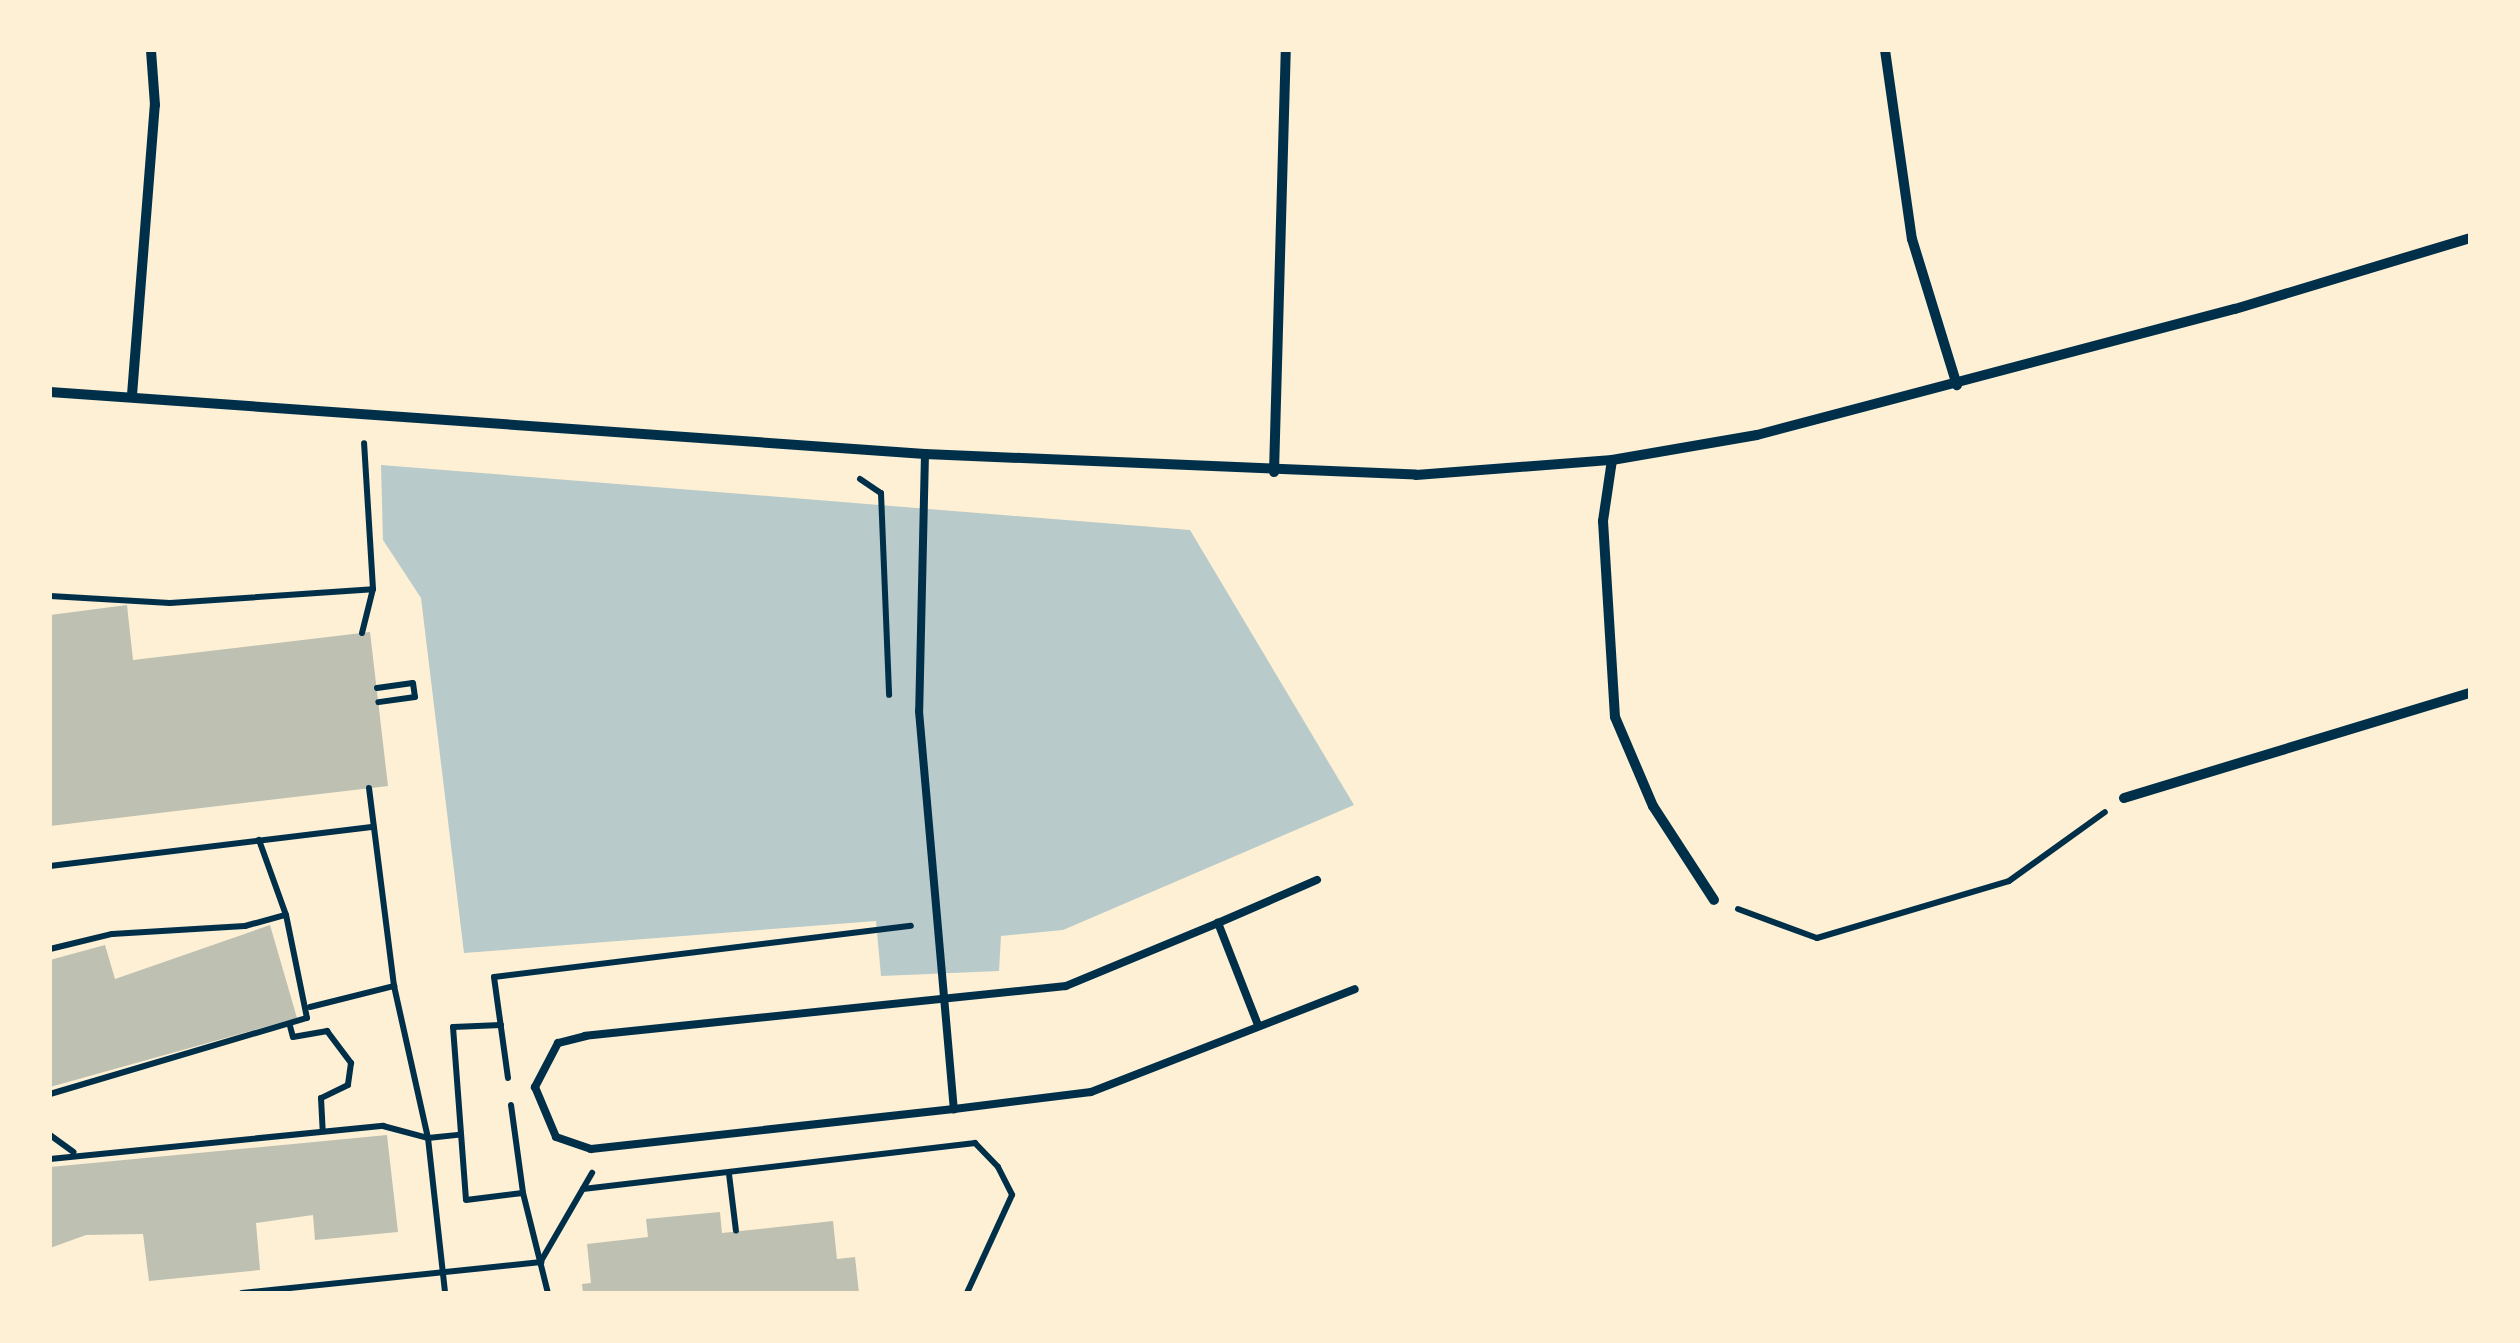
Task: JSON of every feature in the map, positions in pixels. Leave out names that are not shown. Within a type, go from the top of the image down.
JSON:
[{"type":"street","points":[[132,395],[155,105],[150,50]]},
{"type":"street","points":[[1274,472],[1286,50]]},
{"type":"street","points":[[1885,50],[1912,239],[1957,385]]},
{"type":"street","points":[[50,392],[362,411],[925,454],[1416,476],[1612,460],[1756,435],[1957,385],[2470,238]]},
{"type":"street","points":[[1612,460],[1603,520],[1616,717],[1654,806],[1714,900]]},
{"type":"street","points":[[2124,798],[2470,693]]},
{"type":"lane","points":[[925,454],[919,712],[954,1109]]},
{"type":"lane","points":[[1317,880],[1066,986],[558,1043],[535,1088],[543,1116],[556,1137],[590,1149],[954,1109],[1091,1092],[1355,989]]},
{"type":"lane","points":[[1218,923],[1258,1024]]},
{"type":"path","points":[[362,411],[374,589],[362,633]]},
{"type":"path","points":[[858,448],[854,476],[881,494],[889,706]]},
{"type":"path","points":[[50,596],[170,603],[374,589]]},
{"type":"path","points":[[377,688],[413,683],[415,697],[378,702]]},
{"type":"path","points":[[369,788],[394,986],[428,1138],[445,1293]]},
{"type":"path","points":[[1714,900],[1817,938],[2009,882],[2124,798]]},
{"type":"path","points":[[50,866],[374,827]]},
{"type":"path","points":[[50,1094],[307,1018],[310,1007],[286,915],[259,840]]},
{"type":"path","points":[[548,1293],[523,1193],[494,977],[911,928],[910,909]]},
{"type":"path","points":[[50,949],[112,934],[245,926],[286,915]]},
{"type":"path","points":[[310,1007],[394,986]]},
{"type":"path","points":[[501,1025],[453,1028],[458,1135],[466,1200],[523,1193]]},
{"type":"path","points":[[290,1026],[294,1036],[327,1031],[351,1062],[348,1085],[321,1098],[323,1131]]},
{"type":"path","points":[[50,1159],[74,1153],[383,1126],[428,1138],[458,1135]]},
{"type":"path","points":[[50,1136],[74,1153]]},
{"type":"path","points":[[583,1188],[975,1144],[998,1167],[1012,1194],[966,1293]]},
{"type":"path","points":[[540,1262],[592,1178],[590,1149]]},
{"type":"path","points":[[729,1174],[736,1231]]},
{"type":"path","points":[[242,1293],[540,1262]]},
{"type":"shaded area","points":[[381,465],[1190,530],[1354,805],[1063,930],[1001,936],[999,971],[881,976],[876,921],[464,953],[421,598],[383,540]]},
{"type":"building","points":[[127,605],[133,660],[370,632],[388,786],[50,826],[50,615]]},
{"type":"building","points":[[270,925],[297,1018],[50,1087],[50,960],[105,945],[115,979]]},
{"type":"building","points":[[387,1135],[398,1232],[315,1240],[313,1215],[256,1223],[260,1270],[149,1281],[143,1234],[86,1235],[50,1248],[50,1167]]},
{"type":"building","points":[[720,1212],[722,1233],[833,1221],[837,1259],[855,1257],[859,1293],[583,1293],[582,1284],[591,1283],[587,1244],[648,1237],[646,1219]]}]
